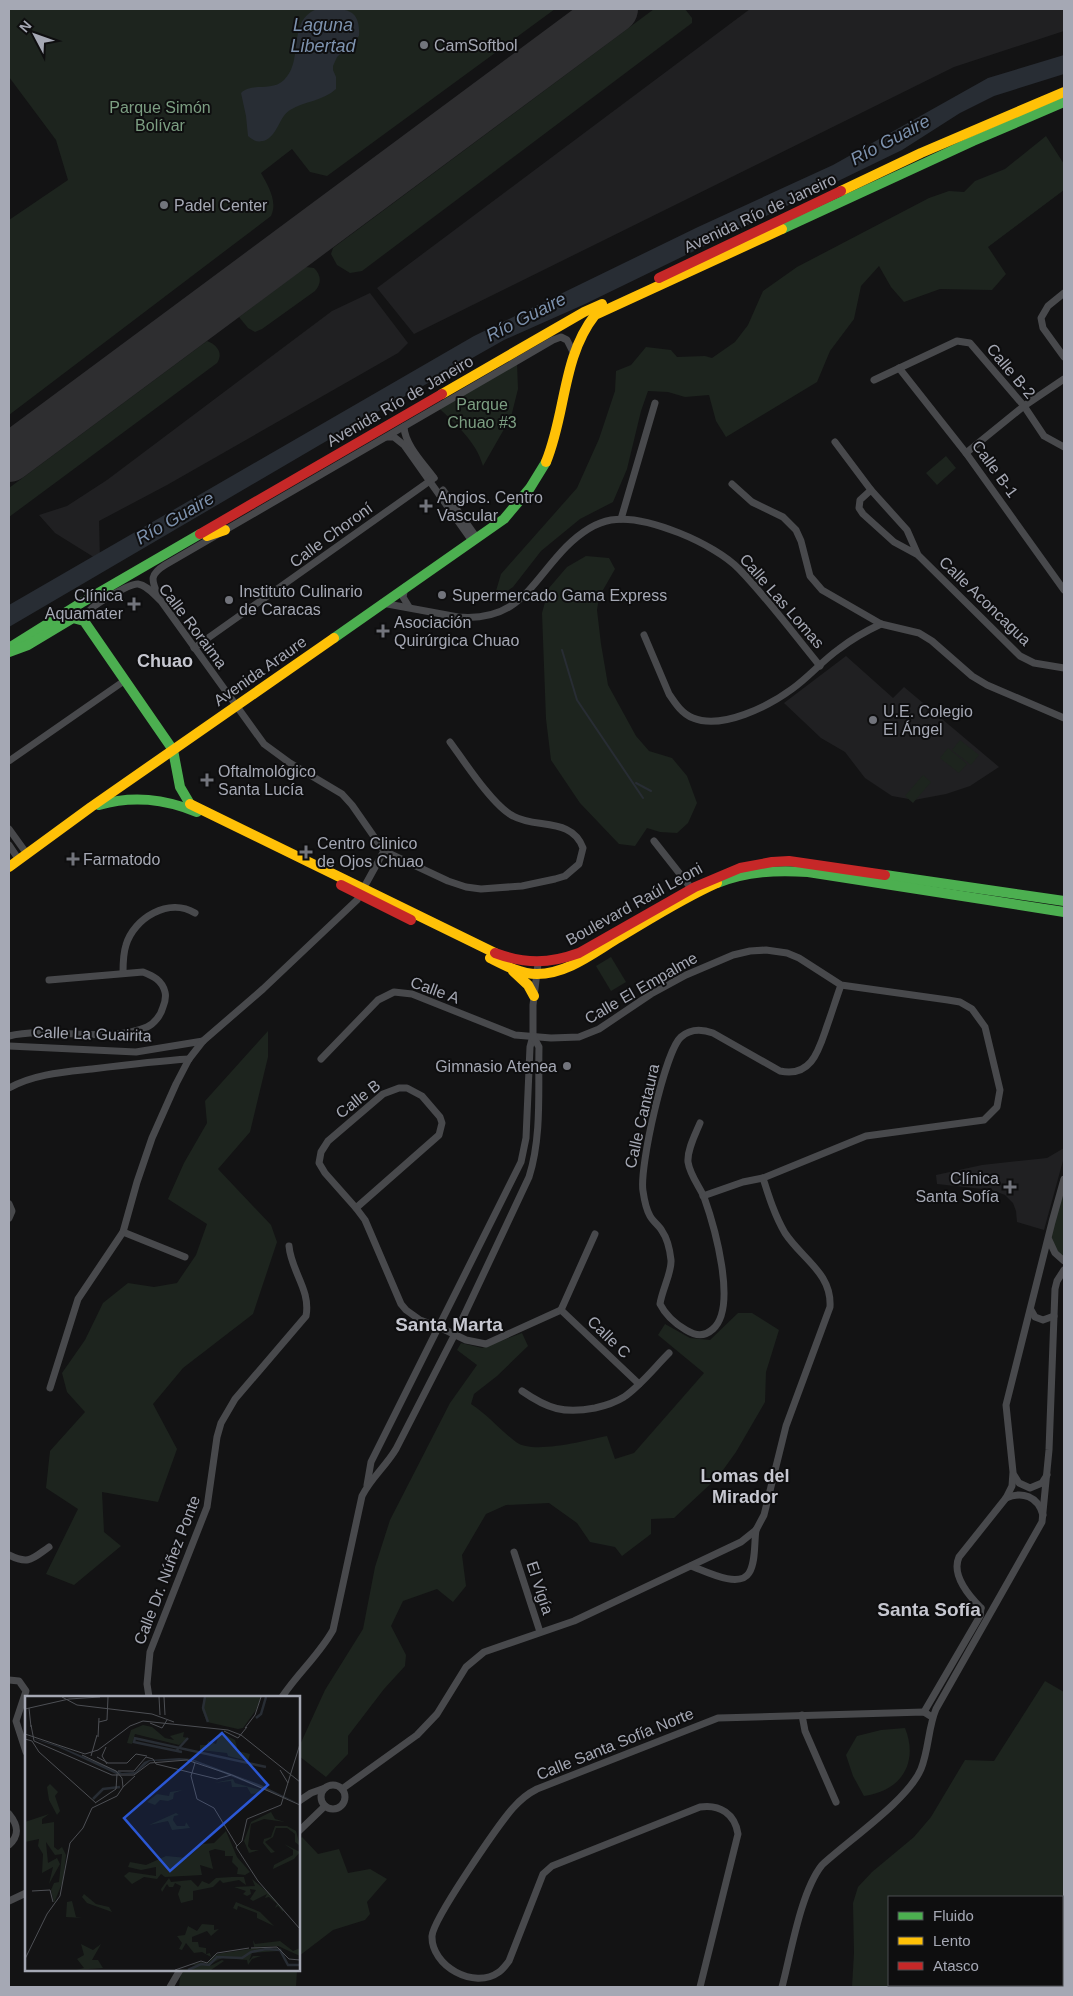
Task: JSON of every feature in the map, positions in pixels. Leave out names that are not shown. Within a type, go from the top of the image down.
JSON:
[{"type":"street","name":"Avenida Río de Janeiro","points":[[9,648],[20,639],[584,312],[792,216],[921,153],[1064,92]]},
{"type":"street","name":"Avenida Río de Janeiro","points":[[574,354],[586,326],[595,315],[973,140],[1064,102]]},
{"type":"street","points":[[1064,293],[1048,306],[1041,318],[1043,328],[1064,357]]},
{"type":"street","name":"Avenida Río de Janeiro","points":[[160,601],[153,579],[158,570],[225,530],[404,427],[442,403],[558,338],[567,340],[574,354]]},
{"type":"street","name":"Calle B-2","points":[[874,380],[958,341],[970,342],[1024,406],[1044,436],[1064,447]]},
{"type":"street","name":"Avenida Araure","points":[[9,867],[91,807],[504,519],[542,469],[552,445],[574,354]]},
{"type":"street","name":"Calle B-1","points":[[899,368],[966,453],[1064,590]]},
{"type":"street","points":[[442,403],[475,375]]},
{"type":"street","points":[[966,453],[1024,406],[1064,379]]},
{"type":"street","points":[[621,519],[656,403]]},
{"type":"street","points":[[404,427],[404,434],[408,441],[475,540]]},
{"type":"street","points":[[386,437],[394,438],[404,444],[432,479]]},
{"type":"street","name":"Calle Aconcagua","points":[[835,442],[871,490],[907,530],[918,555]]},
{"type":"street","name":"Calle Choroní","points":[[194,648],[432,479]]},
{"type":"street","points":[[732,484],[752,502],[783,517],[796,530],[801,541],[807,568],[815,584],[832,596],[881,624],[919,633],[932,640],[972,676],[987,685],[1064,718]]},
{"type":"street","name":"Calle Aconcagua","points":[[871,490],[860,500],[860,511],[894,542],[918,555],[1020,656],[1034,663],[1064,668]]},
{"type":"street","name":"Calle Las Lomas","points":[[382,603],[458,617],[470,618],[495,615],[513,606],[524,596],[566,547],[584,531],[603,522],[621,519],[634,520],[690,537],[717,551],[738,568],[820,666]]},
{"type":"street","points":[[190,541],[225,530]]},
{"type":"street","name":"Calle Roraima","points":[[84,622],[86,615],[91,609],[133,584],[143,585],[160,601],[269,748],[342,794],[352,805],[384,851]]},
{"type":"street","points":[[405,587],[403,597],[409,607]]},
{"type":"street","points":[[9,652],[28,645],[73,618],[84,622],[173,750]]},
{"type":"street","points":[[644,634],[668,694],[674,703],[692,718],[706,722],[718,721],[748,713],[770,703],[793,689],[857,636],[881,624]]},
{"type":"street","points":[[9,761],[124,680]]},
{"type":"street","points":[[50,1388],[78,1299],[123,1232],[152,1138],[189,1059],[203,1041],[270,982],[357,900],[384,851],[448,881],[480,889],[522,886],[555,879],[565,876],[579,864],[583,848],[576,834],[560,826],[525,822],[504,811],[450,742]]},
{"type":"street","name":"Boulevard Raúl Leoni","points":[[173,750],[180,787],[190,803],[509,967],[525,972],[579,953],[691,888],[740,866],[772,861],[789,861],[1064,901]]},
{"type":"street","name":"Boulevard Raúl Leoni","points":[[91,807],[123,800],[147,799],[174,804],[198,813],[361,892],[492,952],[537,969],[554,971],[584,959],[642,924],[719,882],[760,872],[790,871],[837,877],[1064,912]]},
{"type":"street","points":[[9,829],[23,857]]},
{"type":"street","points":[[654,841],[691,888]]},
{"type":"street","points":[[9,845],[23,857]]},
{"type":"street","points":[[123,973],[126,944],[131,933],[140,922],[164,909],[176,907],[188,909],[195,913]]},
{"type":"street","name":"Calle El Empalme","points":[[533,1036],[570,1038],[589,1034],[651,994],[686,975],[710,964],[750,951],[766,950],[787,953],[810,964],[841,985]]},
{"type":"street","points":[[509,967],[528,985],[534,996]]},
{"type":"street","points":[[283,1696],[294,1679],[324,1647],[333,1630],[371,1462],[521,1162],[526,1138],[530,1047],[533,1036],[537,969]]},
{"type":"street","points":[[9,1036],[36,1033],[108,1034],[131,1031],[148,1027],[162,1012],[165,1002],[165,993],[160,981],[143,972],[49,980]]},
{"type":"street","points":[[700,1123],[688,1158],[689,1166],[703,1196],[743,1182],[763,1178],[866,1136],[976,1122],[984,1120],[997,1107],[1000,1090],[988,1037],[983,1022],[972,1009],[960,1002],[841,985]]},
{"type":"street","name":"Calle Cantaura","points":[[703,1196],[720,1253],[724,1305],[721,1319],[716,1327],[707,1334],[699,1335],[691,1333],[671,1320],[660,1304],[671,1261],[661,1230],[653,1222],[649,1214],[643,1192],[642,1178],[646,1148],[674,1047],[677,1041],[686,1034],[706,1030],[780,1071],[797,1072],[805,1068],[815,1056],[841,985]]},
{"type":"street","name":"Calle A","points":[[321,1059],[378,1000],[394,992],[412,994],[515,1035],[533,1036]]},
{"type":"street","points":[[367,1485],[384,1467],[396,1449],[454,1335],[525,1186],[535,1158],[538,1047],[533,1036]]},
{"type":"street","name":"Calle La Guairita","points":[[9,1046],[136,1052],[203,1041]]},
{"type":"street","points":[[9,1088],[26,1080],[65,1072],[189,1059]]},
{"type":"street","name":"Calle B","points":[[356,1208],[439,1135],[442,1123],[440,1117],[422,1096],[414,1091],[398,1088],[383,1094],[328,1141],[321,1152],[320,1163],[325,1173],[365,1220],[402,1304],[413,1316],[454,1335]]},
{"type":"street","points":[[342,1789],[424,1728],[443,1705],[466,1667],[477,1656],[489,1649],[574,1621],[742,1542],[756,1530],[764,1515],[786,1426],[830,1307],[831,1297],[825,1280],[796,1247],[779,1221],[763,1178]]},
{"type":"street","points":[[997,1602],[989,1610],[981,1608],[974,1601],[958,1575],[957,1562],[1006,1498],[1012,1486],[1013,1472],[1006,1404],[1064,1179]]},
{"type":"street","points":[[9,1204],[12,1212],[9,1218]]},
{"type":"street","points":[[123,1232],[185,1257]]},
{"type":"street","points":[[454,1335],[471,1342],[486,1344],[561,1310],[595,1234]]},
{"type":"street","points":[[1048,1239],[1054,1254],[1064,1261]]},
{"type":"street","name":"Calle Dr. Núñez Ponte","points":[[149,1696],[146,1684],[150,1652],[208,1508],[217,1437],[221,1423],[235,1399],[306,1316],[307,1298],[290,1258],[289,1246]]},
{"type":"street","points":[[782,1987],[805,1900],[814,1875],[822,1864],[911,1786],[924,1760],[932,1717],[1040,1526],[1043,1517],[1048,1472],[1056,1284],[1064,1270]]},
{"type":"street","name":"Calle C","points":[[561,1310],[639,1384]]},
{"type":"street","points":[[1030,1310],[1035,1317],[1043,1320],[1054,1316]]},
{"type":"street","points":[[522,1391],[540,1403],[569,1412],[601,1407],[622,1398],[639,1384],[669,1353]]},
{"type":"street","points":[[1013,1472],[1017,1481],[1030,1488],[1042,1483],[1048,1472]]},
{"type":"street","points":[[1006,1498],[1016,1494],[1031,1497],[1038,1502],[1043,1517]]},
{"type":"street","points":[[691,1566],[731,1580],[745,1577],[752,1564],[756,1530]]},
{"type":"street","points":[[9,1555],[21,1561],[28,1560],[49,1547]]},
{"type":"street","name":"El Vigía","points":[[514,1552],[540,1632]]},
{"type":"street","points":[[932,1717],[924,1712],[980,1616],[981,1608]]},
{"type":"street","points":[[9,1680],[19,1681],[26,1691],[25,1696]]},
{"type":"street","points":[[25,1698],[16,1722],[25,1749]]},
{"type":"street","name":"Calle Santa Sofía Norte","points":[[700,1987],[738,1834],[735,1822],[726,1812],[715,1807],[700,1807],[552,1866],[544,1874],[509,1961],[499,1972],[484,1978],[458,1974],[447,1968],[438,1958],[433,1945],[432,1931],[443,1911],[506,1817],[528,1794],[718,1718],[924,1712]]},
{"type":"street","points":[[802,1715],[805,1731],[836,1802]]},
{"type":"street","points":[[300,1800],[326,1787],[336,1785],[342,1789],[344,1796],[342,1804],[336,1808],[325,1806]]},
{"type":"street","points":[[325,1806],[321,1796],[326,1787]]},
{"type":"street","points":[[300,1830],[325,1806]]},
{"type":"street","points":[[9,1814],[15,1822],[17,1829],[14,1839],[9,1845]]},
{"type":"street","points":[[9,1901],[25,1893]]},
{"type":"street","points":[[170,1987],[179,1971]]},
{"type":"shaded area","points":[[750,9],[1064,9],[1064,31],[954,67],[414,334],[377,288]]},
{"type":"shaded area","points":[[370,293],[408,343],[398,353],[167,485],[99,521],[100,561],[55,533],[39,515],[67,506],[107,480],[332,311]]},
{"type":"shaded area","name":"U.E. Colegio El Ángel","points":[[846,656],[893,698],[904,687],[999,767],[970,786],[946,794],[914,800],[892,796],[865,778],[845,752],[821,738],[784,703]]},
{"type":"shaded area","name":"Clínica Santa Sofía","points":[[1064,1148],[1064,1157],[1044,1230],[1017,1222],[1013,1203],[1005,1195],[992,1190],[937,1184],[936,1175],[982,1165],[1047,1158]]},
{"type":"green space","name":"Parque Simón Bolívar","points":[[9,9],[555,9],[327,176],[310,172],[292,149],[261,173],[273,199],[271,216],[9,415],[9,220],[68,180],[56,140],[9,77]]},
{"type":"green space","points":[[654,9],[685,9],[692,18],[692,23],[362,271],[350,273],[337,265],[331,254],[333,248]]},
{"type":"green space","points":[[1046,136],[1064,164],[1064,190],[988,247],[1006,274],[992,290],[940,289],[904,302],[891,287],[879,266],[861,286],[854,319],[830,351],[817,382],[726,437],[716,421],[709,395],[685,397],[668,392],[648,391],[641,411],[627,469],[613,502],[580,519],[541,551],[513,587],[493,601],[501,574],[577,488],[599,439],[615,391],[616,371],[631,365],[646,347],[671,350],[677,357],[705,356],[712,358],[735,342],[748,325],[763,291],[797,267],[929,198],[949,191],[964,192],[975,181],[1005,169]]},
{"type":"green space","points":[[306,267],[314,268],[318,273],[320,282],[315,291],[262,329],[255,332],[248,328],[239,317]]},
{"type":"green space","points":[[207,341],[218,349],[220,356],[217,363],[9,517],[9,488]]},
{"type":"green space","name":"Parque Chuao #3","points":[[517,363],[518,389],[511,417],[483,466],[476,449],[470,441],[459,427],[439,408]]},
{"type":"green space","points":[[946,456],[956,468],[937,485],[926,473]]},
{"type":"green space","points":[[586,556],[609,558],[615,569],[599,597],[597,610],[608,685],[636,736],[649,751],[672,758],[687,776],[697,803],[688,823],[677,833],[660,832],[647,828],[635,846],[619,844],[580,803],[551,760],[546,719],[542,613],[549,588],[567,567]]},
{"type":"green space","points":[[960,740],[979,755],[971,765],[952,750]]},
{"type":"green space","points":[[948,748],[967,764],[959,773],[940,758]]},
{"type":"green space","points":[[923,775],[931,782],[913,803],[905,796]]},
{"type":"green space","points":[[611,957],[626,982],[611,991],[596,966]]},
{"type":"green space","points":[[268,1031],[268,1057],[250,1132],[218,1169],[271,1225],[277,1242],[253,1314],[183,1368],[153,1404],[177,1449],[158,1502],[102,1492],[104,1532],[121,1546],[74,1585],[46,1574],[78,1509],[46,1488],[50,1451],[85,1412],[67,1392],[62,1373],[85,1340],[103,1303],[128,1283],[154,1287],[177,1283],[196,1255],[207,1224],[168,1199],[184,1163],[207,1123],[205,1101]]},
{"type":"green space","points":[[1064,1179],[1064,1261],[1050,1245],[1052,1222]]},
{"type":"green space","points":[[738,1313],[752,1313],[779,1330],[766,1372],[765,1402],[736,1452],[718,1477],[674,1518],[651,1519],[651,1534],[622,1556],[615,1547],[590,1542],[577,1523],[549,1503],[506,1505],[486,1514],[462,1555],[466,1586],[453,1602],[437,1589],[403,1601],[391,1626],[406,1655],[405,1666],[384,1689],[348,1736],[348,1754],[326,1777],[300,1757],[300,1745],[325,1690],[363,1629],[375,1567],[390,1520],[450,1403],[477,1365],[457,1350],[461,1343],[482,1348],[522,1333],[528,1346],[497,1376],[474,1394],[471,1404],[516,1442],[524,1446],[547,1447],[607,1436],[615,1459],[634,1453],[704,1373],[658,1335],[665,1324],[690,1338],[710,1340]]},
{"type":"green space","points":[[1045,1681],[1064,1692],[1064,1987],[852,1987],[854,1953],[853,1903],[858,1887],[872,1872],[914,1837],[931,1817],[965,1760],[994,1761]]},
{"type":"green space","points":[[905,1728],[910,1753],[904,1773],[897,1782],[888,1788],[864,1796],[853,1776],[846,1755],[857,1736],[881,1730]]},
{"type":"green space","points":[[302,1837],[318,1854],[339,1849],[348,1873],[370,1869],[387,1879],[367,1902],[370,1914],[365,1920],[333,1930],[300,1955],[300,1839]]},
{"type":"green space","points":[[181,1971],[297,1971],[296,1987],[179,1987]]},
{"type":"water","name":"Laguna Libertad","points":[[317,9],[341,9],[348,11],[357,19],[359,26],[359,36],[337,57],[333,66],[336,77],[336,89],[320,99],[290,110],[270,137],[263,141],[254,140],[248,136],[241,93],[251,88],[274,86],[284,80],[294,62],[298,31],[302,22]]},
{"type":"water","name":"Río Guaire","points":[[1064,55],[1064,74],[994,96],[960,113],[902,150],[585,304],[504,340],[347,429],[9,627],[9,605],[474,336],[698,227],[833,165],[988,78]]},
{"type":"waterway","points":[[562,650],[577,700],[643,798]]},
{"type":"waterway","points":[[636,783],[651,791]]},
{"type":"taxiway","points":[[599,9],[604,17]]},
{"type":"taxiway","points":[[9,454],[13,455]]},
{"type":"runway","points":[[9,458],[614,9]]},
{"type":"traffic: fast","points":[[782,229],[973,141],[1064,102]]},
{"type":"traffic: fast","points":[[334,638],[504,519],[530,488],[546,462]]},
{"type":"traffic: fast","points":[[9,648],[81,603],[200,534]]},
{"type":"traffic: fast","points":[[9,652],[28,645],[73,618],[84,621],[173,750],[180,787],[190,804]]},
{"type":"traffic: fast","points":[[99,805],[136,799],[160,801],[197,812]]},
{"type":"traffic: fast","points":[[717,883],[762,872],[808,872],[1064,912]]},
{"type":"traffic: fast","points":[[885,875],[1064,901]]},
{"type":"traffic: slow","points":[[841,191],[921,153],[1064,92]]},
{"type":"traffic: slow","points":[[546,462],[557,425],[570,367],[584,331],[595,315],[782,229]]},
{"type":"traffic: slow","points":[[442,394],[584,312],[602,304]]},
{"type":"traffic: slow","points":[[207,536],[225,530]]},
{"type":"traffic: slow","points":[[9,867],[91,807],[334,638]]},
{"type":"traffic: slow","points":[[190,804],[495,953]]},
{"type":"traffic: slow","points":[[490,958],[512,969],[531,974],[559,970],[580,961],[668,908],[717,883]]},
{"type":"traffic: slow","points":[[513,971],[528,985],[534,996]]},
{"type":"traffic: jam","points":[[659,278],[841,191]]},
{"type":"traffic: jam","points":[[200,534],[442,394]]},
{"type":"traffic: jam","points":[[495,953],[527,961],[547,961],[568,957],[579,953],[695,887],[740,868],[789,861],[885,875]]},
{"type":"traffic: jam","points":[[341,885],[411,920]]},
{"type":"place","name":"CamSoftbol","points":[[424,45]]},
{"type":"place","name":"Padel Center","points":[[164,205]]},
{"type":"place","name":"Angios. Centro Vascular","points":[[426,506]]},
{"type":"place","name":"Supermercado Gama Express","points":[[442,595]]},
{"type":"place","name":"Instituto Culinario de Caracas","points":[[229,600]]},
{"type":"place","name":"Clínica Aquamater","points":[[134,604]]},
{"type":"place","name":"Asociación Quirúrgica Chuao","points":[[383,631]]},
{"type":"place","name":"U.E. Colegio El Ángel","points":[[873,720]]},
{"type":"place","name":"Oftalmológico Santa Lucía","points":[[207,780]]},
{"type":"place","name":"Centro Clinico de Ojos Chuao","points":[[306,852]]},
{"type":"place","name":"Farmatodo","points":[[73,859]]},
{"type":"place","name":"Gimnasio Atenea","points":[[567,1066]]},
{"type":"place","name":"Clínica Santa Sofía","points":[[1010,1187]]},
{"type":"district","name":"Chuao","points":[[165,661]]},
{"type":"district","name":"Santa Marta","points":[[449,1324]]},
{"type":"district","name":"Lomas del Mirador","points":[[745,1486]]},
{"type":"district","name":"Santa Sofía","points":[[929,1609]]}]
